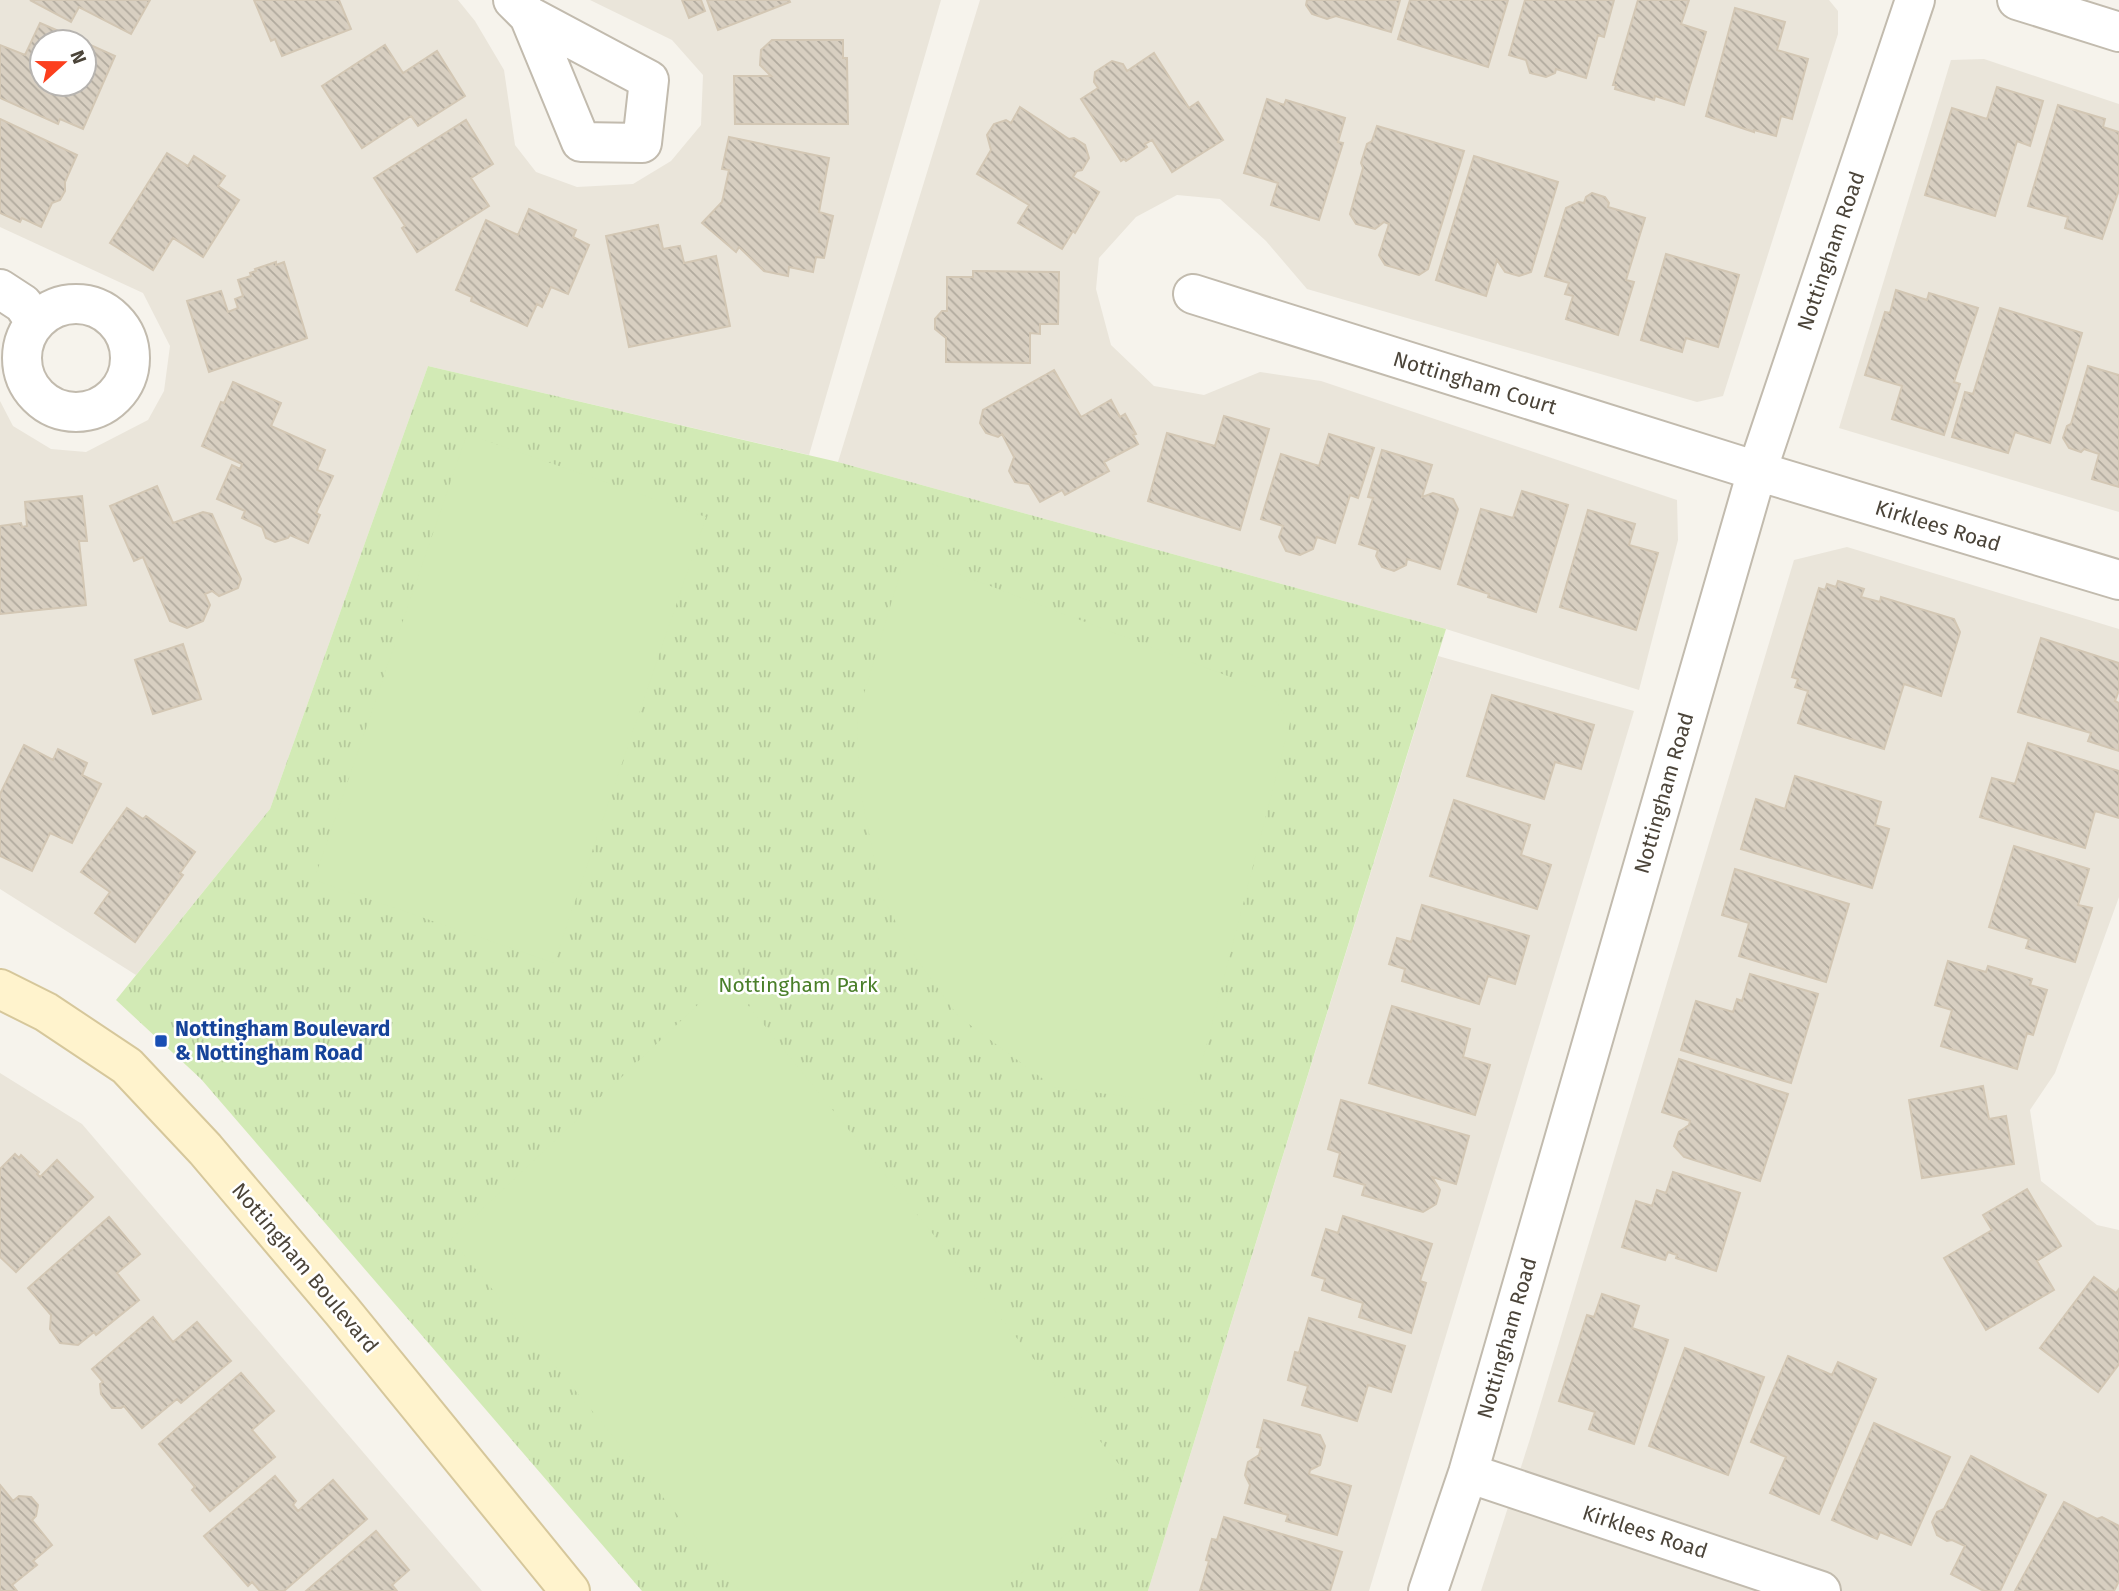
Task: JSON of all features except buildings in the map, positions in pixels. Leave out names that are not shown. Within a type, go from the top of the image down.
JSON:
[{"type":"street","name":"Nottingham Road","points":[[1428,1591],[1468,1473],[1757,471],[1916,0]]},
{"type":"street","points":[[2017,0],[2119,32]]},
{"type":"street","points":[[0,289],[23,304],[35,322]]},
{"type":"street","name":"Nottingham Court","points":[[1193,294],[1757,471]]},
{"type":"street","name":"Kirklees Road","points":[[1757,471],[2119,580]]},
{"type":"street","name":"Nottingham Boulevard","points":[[0,989],[46,1012],[127,1066],[205,1149],[326,1291],[570,1591]]},
{"type":"street","name":"Kirklees Road","points":[[1468,1473],[1821,1591]]},
{"type":"shaded area","points":[[0,0],[458,0],[475,21],[504,70],[515,145],[536,172],[577,187],[633,184],[671,161],[701,125],[703,75],[672,40],[590,0],[941,0],[809,455],[428,366],[270,809],[136,975],[0,889],[0,401],[13,426],[51,449],[86,452],[148,420],[164,391],[170,346],[143,293],[0,227]]},
{"type":"shaded area","points":[[980,0],[1829,0],[1838,11],[1838,34],[1723,396],[1697,402],[1307,289],[1266,241],[1220,199],[1177,195],[1136,217],[1099,258],[1096,289],[1111,345],[1154,386],[1204,395],[1260,372],[1321,381],[1677,500],[1678,540],[1639,690],[1446,629],[838,462]]},
{"type":"shaded area","points":[[1984,59],[2119,104],[2119,512],[1839,428],[1951,60]]},
{"type":"shaded area","points":[[1847,547],[2119,629],[2119,897],[2055,1073],[2030,1110],[2041,1181],[2097,1225],[2119,1230],[2119,1591],[1481,1591],[1530,1439],[1794,560]]},
{"type":"shaded area","points":[[1438,656],[1634,711],[1369,1591],[1148,1591]]},
{"type":"shaded area","points":[[0,1073],[82,1124],[482,1591],[0,1591]]},
{"type":"green space","name":"Nottingham Park","points":[[428,366],[838,462],[1446,629],[1148,1591],[642,1591],[201,1079],[116,1000],[270,809]]},
{"type":"green space","points":[[467,434],[706,517],[554,963],[314,880]]},
{"type":"green space","points":[[906,554],[1270,692],[1290,723],[1191,1105],[1054,1087],[958,1016],[916,958],[882,897],[860,789],[857,717]]},
{"type":"green space","points":[[726,978],[1130,1478],[1001,1591],[740,1591],[451,1239]]},
{"type":"place","name":"Nottingham Boulevard & Nottingham Road","points":[[161,1041]]}]
